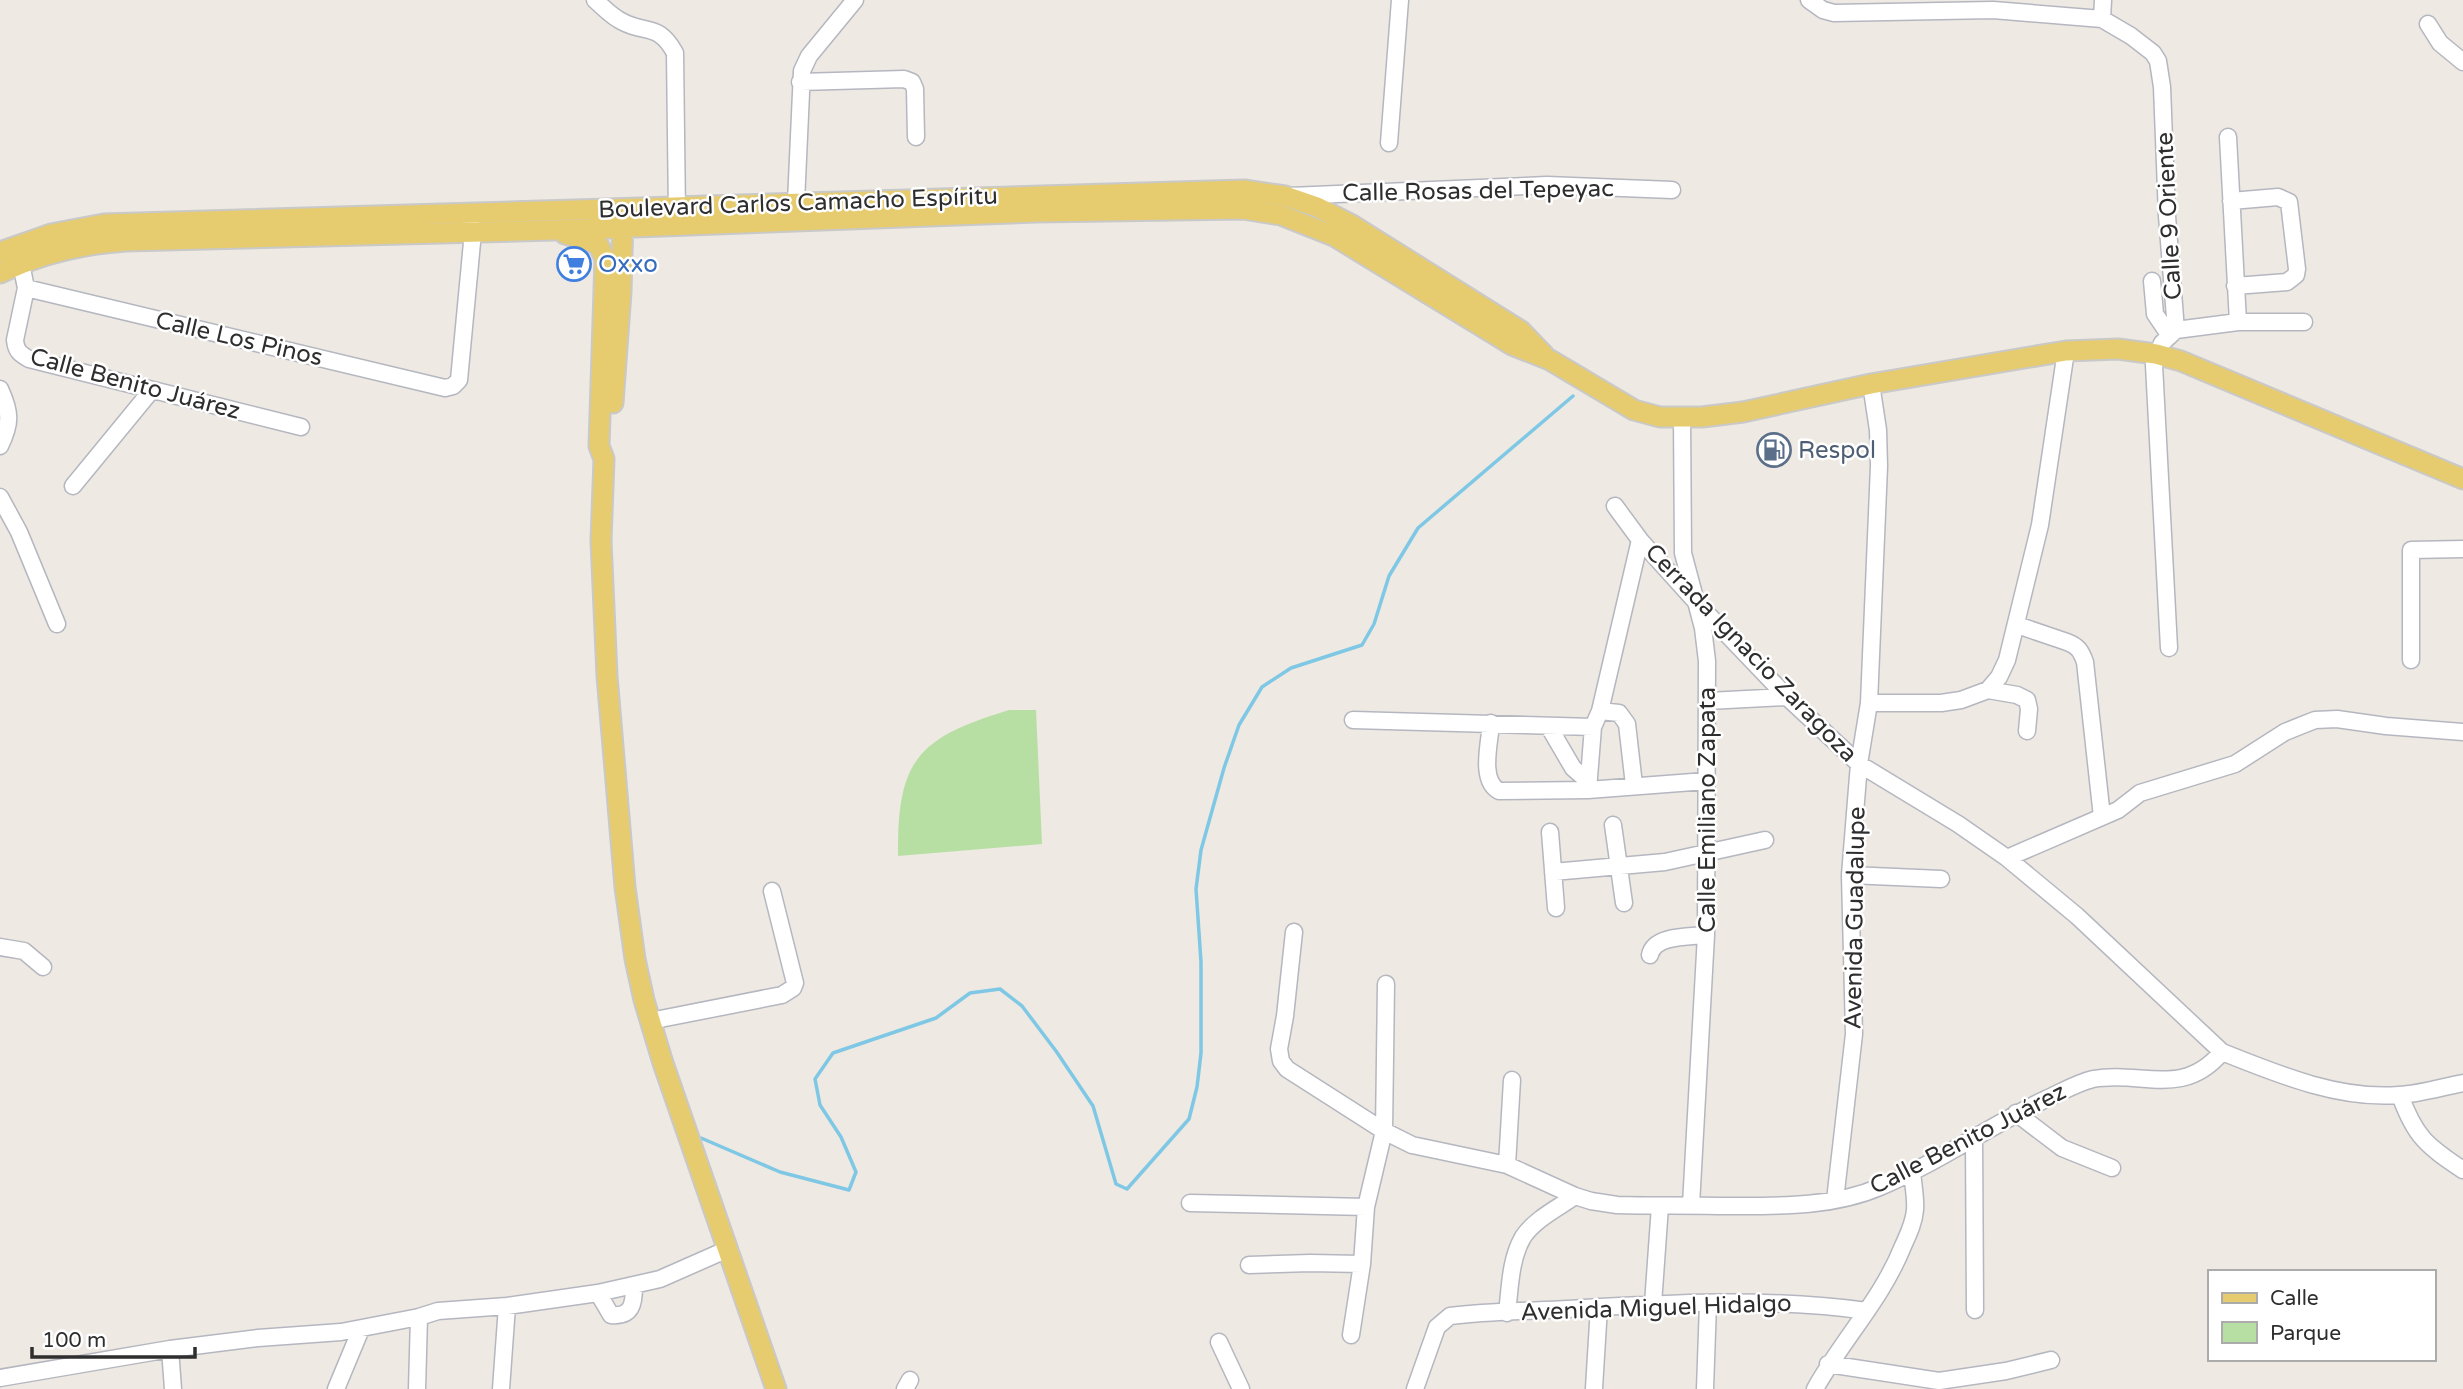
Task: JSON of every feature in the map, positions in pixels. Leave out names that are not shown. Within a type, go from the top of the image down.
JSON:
[{"type":"main road","name":"Boulevard Carlos Camacho Espíritu","points":[[677,215],[796,202],[1244,190],[1284,196],[1317,207],[1352,225],[1424,269],[1521,331],[1550,360]]},
{"type":"main road","name":"Boulevard Carlos Camacho Espíritu","points":[[0,273],[13,253],[126,241],[472,223],[677,215],[1181,208],[1261,211],[1296,220],[1334,236],[1511,345],[1550,360],[1634,410],[1660,417],[1682,418],[1743,412],[1871,384],[2066,351],[2118,349],[2181,360],[2463,479]]},
{"type":"main road","name":"Boulevard Carlos Camacho Espíritu","points":[[472,223],[554,230],[624,217]]},
{"type":"main road","points":[[624,217],[613,251],[610,446],[604,459],[601,541],[607,676],[625,887],[635,959],[650,1021],[776,1389]]},
{"type":"main road","points":[[554,230],[613,251]]},
{"type":"street","points":[[595,0],[627,24],[658,32],[675,53],[677,215]]},
{"type":"street","points":[[796,202],[802,71],[809,56],[855,0]]},
{"type":"street","points":[[1389,143],[1400,0]]},
{"type":"street","points":[[1809,0],[1823,10],[1834,13],[1993,10],[2102,19],[2103,0]]},
{"type":"street","name":"Calle 9 Oriente","points":[[2102,19],[2144,44],[2153,53],[2160,70],[2173,333],[2156,354]]},
{"type":"street","points":[[2428,24],[2440,43],[2463,62]]},
{"type":"street","points":[[800,82],[904,79],[912,82],[915,89],[916,137]]},
{"type":"street","points":[[2228,137],[2238,322]]},
{"type":"street","name":"Calle Rosas del Tepeyac","points":[[1284,196],[1547,185],[1672,190]]},
{"type":"street","points":[[2231,201],[2278,197],[2289,202],[2297,270],[2296,275],[2287,282],[2235,286]]},
{"type":"street","name":"Calle Los Pinos","points":[[26,288],[445,388],[453,386],[459,380],[472,223]]},
{"type":"street","name":"Calle Benito Juárez","points":[[13,253],[26,288],[15,340],[16,348],[22,355],[151,391],[301,427]]},
{"type":"street","points":[[2152,281],[2155,314],[2173,333],[2238,322],[2304,322]]},
{"type":"street","points":[[1869,703],[1941,703],[1961,700],[1988,690],[1999,677],[2017,625],[2040,525],[2066,351]]},
{"type":"street","points":[[2156,354],[2154,377],[2169,648]]},
{"type":"street","name":"Avenida Guadalupe","points":[[1835,1200],[1854,1034],[1850,876],[1859,764],[1869,703],[1879,466],[1878,430],[1871,384]]},
{"type":"street","points":[[0,389],[10,420],[0,446]]},
{"type":"street","points":[[73,486],[151,391]]},
{"type":"street","name":"Calle Emiliano Zapata","points":[[1682,418],[1683,553],[1707,661],[1708,701],[1706,935],[1691,1205]]},
{"type":"street","points":[[0,497],[19,533],[57,624]]},
{"type":"street","name":"Cerrada Ignacio Zaragoza","points":[[1615,506],[1640,540],[1696,602],[1787,697],[1859,764],[1958,824],[2007,859],[2077,916],[2221,1052]]},
{"type":"street","points":[[1588,785],[1593,727],[1600,711],[1640,540]]},
{"type":"street","points":[[2411,660],[2411,550],[2463,549]]},
{"type":"street","points":[[2017,625],[2075,645],[2082,652],[2102,817]]},
{"type":"street","points":[[1988,690],[2017,695],[2027,700],[2027,731]]},
{"type":"street","points":[[1708,701],[1787,697]]},
{"type":"street","points":[[1600,711],[1619,713],[1627,724],[1634,785]]},
{"type":"street","points":[[2007,859],[2118,810],[2140,793],[2235,764],[2296,726],[2315,720],[2337,719],[2463,732]]},
{"type":"street","points":[[1353,720],[1593,727]]},
{"type":"street","points":[[1491,723],[1488,775],[1494,788],[1505,792],[1588,785],[1706,782]]},
{"type":"street","points":[[1549,726],[1563,754],[1588,785]]},
{"type":"street","points":[[1612,825],[1625,903]]},
{"type":"street","points":[[1550,832],[1556,908]]},
{"type":"street","points":[[1553,872],[1665,862],[1765,839]]},
{"type":"street","points":[[1850,876],[1941,878]]},
{"type":"street","points":[[650,1021],[790,992],[795,984],[772,891]]},
{"type":"street","name":"Calle Benito Juárez","points":[[1294,932],[1279,1049],[1281,1061],[1294,1074],[1384,1131],[1412,1145],[1507,1165],[1575,1196],[1617,1205],[1786,1206],[1835,1200],[1872,1190],[1912,1172],[2016,1114],[2078,1084],[2094,1079],[2160,1080],[2190,1076],[2211,1064],[2221,1052]]},
{"type":"street","points":[[1650,956],[1653,946],[1663,941],[1706,935]]},
{"type":"street","points":[[0,947],[24,951],[43,967]]},
{"type":"street","points":[[1351,1335],[1362,1264],[1366,1207],[1384,1131],[1386,984]]},
{"type":"street","points":[[2221,1052],[2259,1067],[2343,1092],[2400,1096],[2463,1083]]},
{"type":"street","points":[[1507,1165],[1512,1080]]},
{"type":"street","points":[[2400,1096],[2415,1131],[2427,1145],[2463,1170]]},
{"type":"street","points":[[2016,1114],[2062,1148],[2112,1168]]},
{"type":"street","points":[[1974,1137],[1975,1310]]},
{"type":"street","points":[[1815,1389],[1828,1364],[1851,1335],[1892,1273],[1913,1221],[1915,1209],[1912,1172]]},
{"type":"street","points":[[1507,1313],[1513,1264],[1524,1236],[1537,1223],[1575,1196]]},
{"type":"street","points":[[1190,1203],[1366,1207]]},
{"type":"street","points":[[1653,1304],[1660,1206]]},
{"type":"street","points":[[5,1381],[170,1349],[361,1329],[438,1311],[507,1306],[598,1293],[634,1286],[674,1273],[728,1250]]},
{"type":"street","points":[[1249,1265],[1362,1264]]},
{"type":"street","points":[[598,1293],[611,1315],[621,1316],[628,1312],[634,1303],[634,1286]]},
{"type":"street","name":"Avenida Miguel Hidalgo","points":[[1415,1389],[1437,1327],[1444,1318],[1457,1315],[1653,1304],[1789,1302],[1867,1311]]},
{"type":"street","points":[[1706,1389],[1708,1304]]},
{"type":"street","points":[[501,1389],[507,1306]]},
{"type":"street","points":[[1594,1388],[1599,1307]]},
{"type":"street","points":[[417,1389],[419,1317]]},
{"type":"street","points":[[336,1389],[361,1329]]},
{"type":"street","points":[[1219,1342],[1241,1389]]},
{"type":"street","points":[[170,1349],[173,1389]]},
{"type":"street","points":[[1828,1364],[1919,1383],[1960,1379],[2051,1360]]},
{"type":"green space","points":[[1009,710],[1036,710],[1042,844],[898,856],[902,796],[919,757],[953,731]]},
{"type":"waterway","points":[[701,1138],[780,1172],[849,1190],[856,1172],[841,1137],[820,1105],[815,1079],[833,1053],[936,1018],[970,993],[1000,989],[1022,1006],[1093,1106],[1116,1184],[1127,1189],[1189,1119],[1197,1087],[1201,1053],[1201,962],[1196,889],[1201,850],[1239,725],[1262,687],[1291,668],[1362,645],[1374,624],[1389,576],[1418,528],[1573,396]]},
{"type":"place","name":"Oxxo","points":[[574,264]]},
{"type":"place","name":"Respol","points":[[1774,450]]}]
